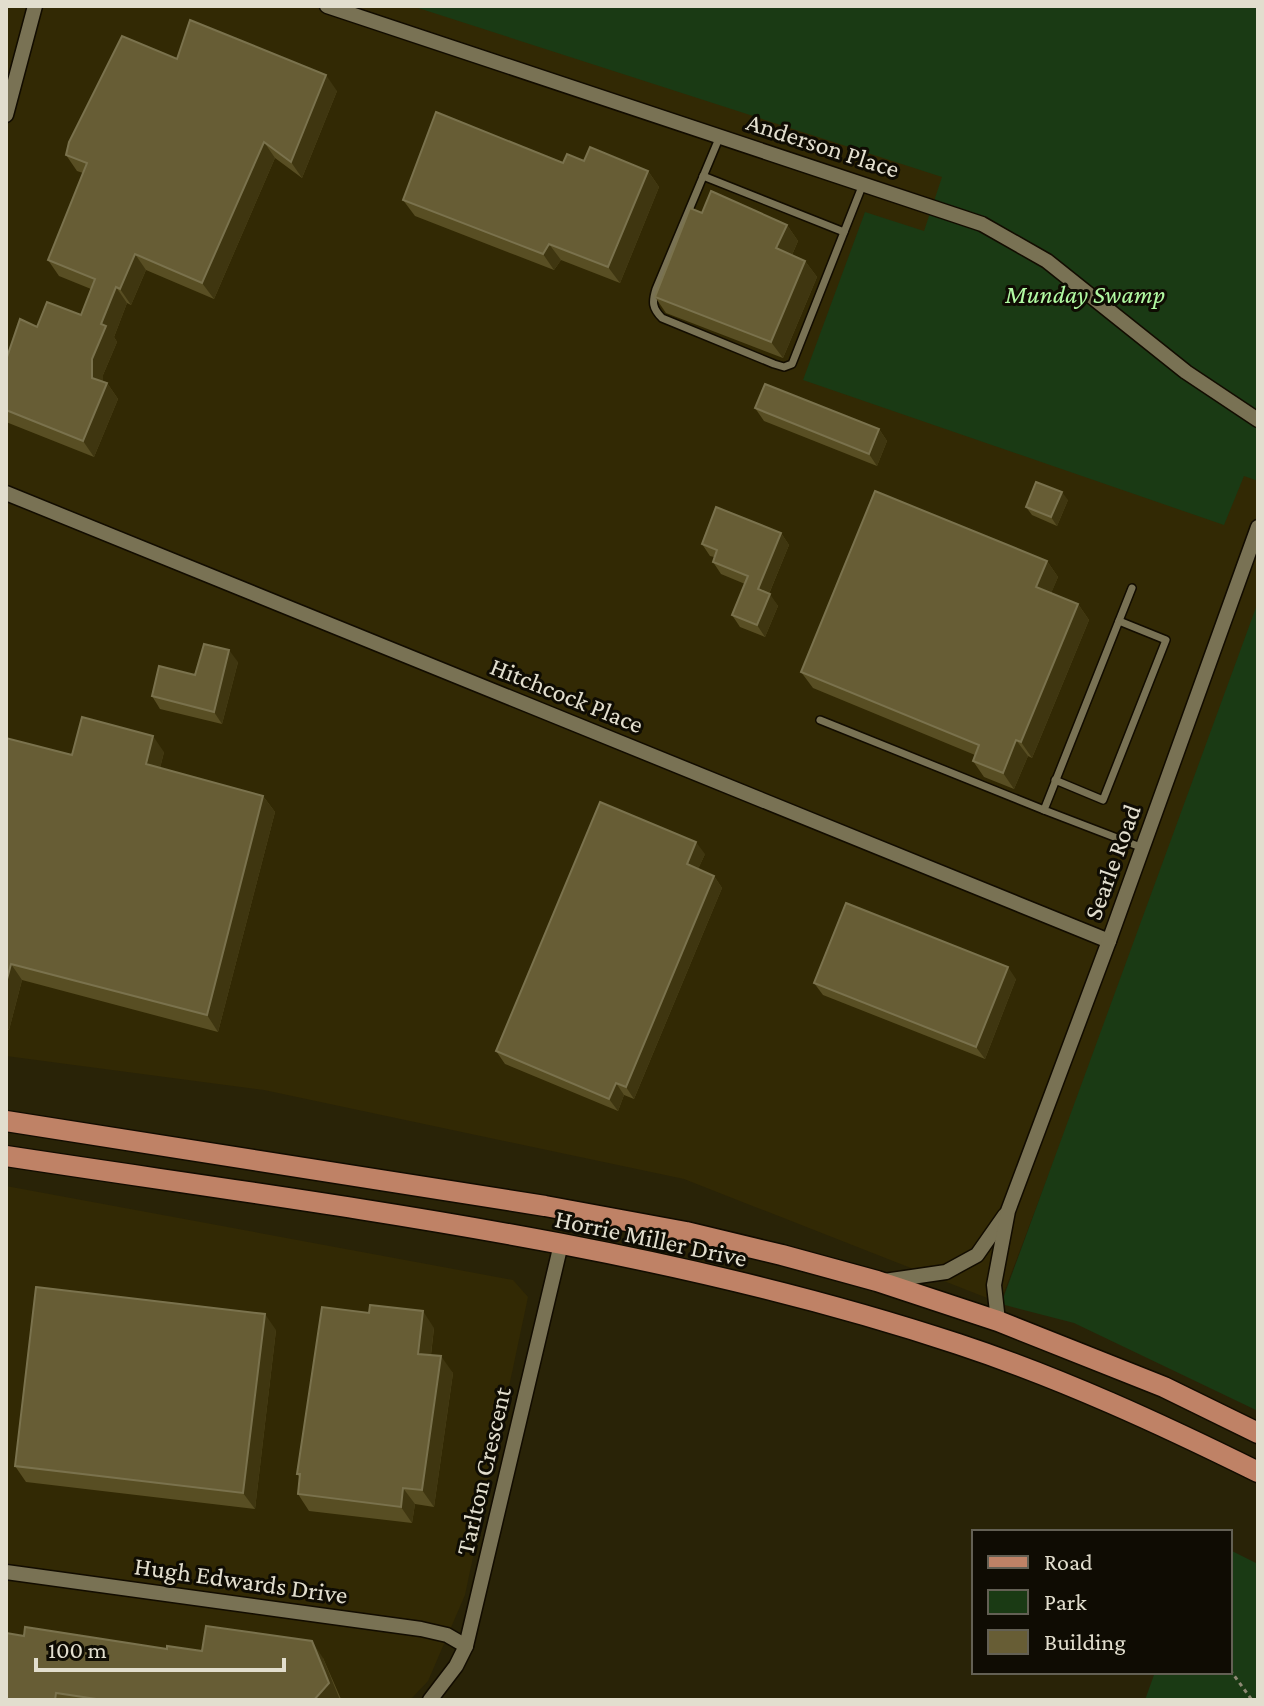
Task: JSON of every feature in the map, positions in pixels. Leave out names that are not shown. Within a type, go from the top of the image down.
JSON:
[{"type":"main road","name":"Horrie Miller Drive","points":[[6,1121],[592,1215],[741,1245],[877,1281],[998,1321],[1164,1387],[1258,1433]]},
{"type":"main road","name":"Horrie Miller Drive","points":[[6,1156],[419,1219],[694,1271],[960,1345],[1158,1423],[1258,1472]]},
{"type":"street","points":[[6,115],[35,6]]},
{"type":"street","name":"Anderson Place","points":[[327,6],[957,214],[1027,247],[1186,372],[1258,420]]},
{"type":"street","name":"Hitchcock Place","points":[[6,493],[1109,941]]},
{"type":"street","name":"Searle Road","points":[[998,1321],[994,1285],[1008,1211],[1258,527]]},
{"type":"street","name":"Searle Road","points":[[877,1281],[946,1272],[977,1255],[1008,1211]]},
{"type":"street","name":"Tarlton Crescent","points":[[430,1700],[456,1666],[466,1646],[561,1244]]},
{"type":"street","name":"Hugh Edwards Drive","points":[[6,1572],[421,1629],[447,1635],[466,1646]]},
{"type":"lane","points":[[720,136],[656,289],[652,301],[654,310],[662,318],[774,364],[784,367],[792,364],[863,184]]},
{"type":"lane","points":[[703,176],[844,232]]},
{"type":"lane","points":[[1044,810],[1132,588]]},
{"type":"lane","points":[[1055,780],[1103,800],[1166,640],[1119,621]]},
{"type":"lane","points":[[820,720],[1143,848]]},
{"type":"path","points":[[1232,1673],[1252,1700]]},
{"type":"shaded area","points":[[6,6],[876,6],[953,173],[1258,395],[1258,998],[1133,953],[1000,1303],[684,1179],[264,1090],[6,1056]]},
{"type":"shaded area","points":[[6,1186],[513,1280],[528,1297],[465,1595],[428,1681],[410,1700],[6,1700]]},
{"type":"green space","name":"Munday Swamp","points":[[412,6],[1258,6],[1258,481],[1244,476],[1224,525],[803,380],[865,212],[924,231],[942,177]]},
{"type":"green space","points":[[1258,602],[1258,1411],[1074,1323],[1001,1304]]},
{"type":"green space","points":[[1232,1551],[1258,1564],[1258,1700],[1145,1700],[1154,1674],[1232,1674]]},
{"type":"building","points":[[190,20],[326,75],[291,162],[264,142],[202,283],[135,254],[120,289],[116,287],[101,324],[106,326],[92,359],[92,378],[107,383],[83,441],[6,410],[6,360],[20,319],[37,327],[47,302],[81,315],[95,279],[48,260],[87,163],[66,155],[69,142],[122,36],[177,59]]},
{"type":"building","points":[[436,112],[563,163],[567,154],[584,161],[590,147],[648,171],[608,267],[549,244],[543,254],[403,200]]},
{"type":"building","points":[[711,191],[787,225],[776,248],[805,261],[771,342],[655,297],[690,208],[702,213]]},
{"type":"building","points":[[765,384],[879,429],[869,454],[755,408]]},
{"type":"building","points":[[1036,482],[1062,492],[1051,517],[1026,507]]},
{"type":"building","points":[[875,491],[1047,561],[1036,587],[1078,604],[1021,742],[1016,740],[1003,773],[973,761],[979,745],[801,672]]},
{"type":"building","points":[[716,507],[781,533],[758,589],[770,594],[757,625],[732,615],[748,576],[713,562],[717,550],[702,544]]},
{"type":"building","points":[[204,644],[229,650],[214,712],[152,696],[159,666],[195,675]]},
{"type":"building","points":[[82,717],[153,736],[146,764],[263,796],[207,1015],[11,964],[6,983],[6,738],[72,755]]},
{"type":"building","points":[[600,802],[696,842],[687,864],[714,876],[626,1087],[616,1083],[609,1099],[496,1051]]},
{"type":"building","points":[[846,903],[1008,967],[976,1047],[814,983]]},
{"type":"building","points":[[36,1287],[265,1314],[243,1493],[15,1466]]},
{"type":"building","points":[[370,1305],[423,1311],[418,1354],[441,1356],[422,1490],[403,1488],[401,1507],[298,1494],[300,1474],[297,1474],[322,1307],[369,1313]]},
{"type":"building","points":[[206,1626],[312,1641],[329,1683],[314,1700],[103,1700],[56,1693],[55,1700],[6,1700],[6,1633],[24,1636],[25,1627],[167,1649],[167,1646],[202,1651]]}]
